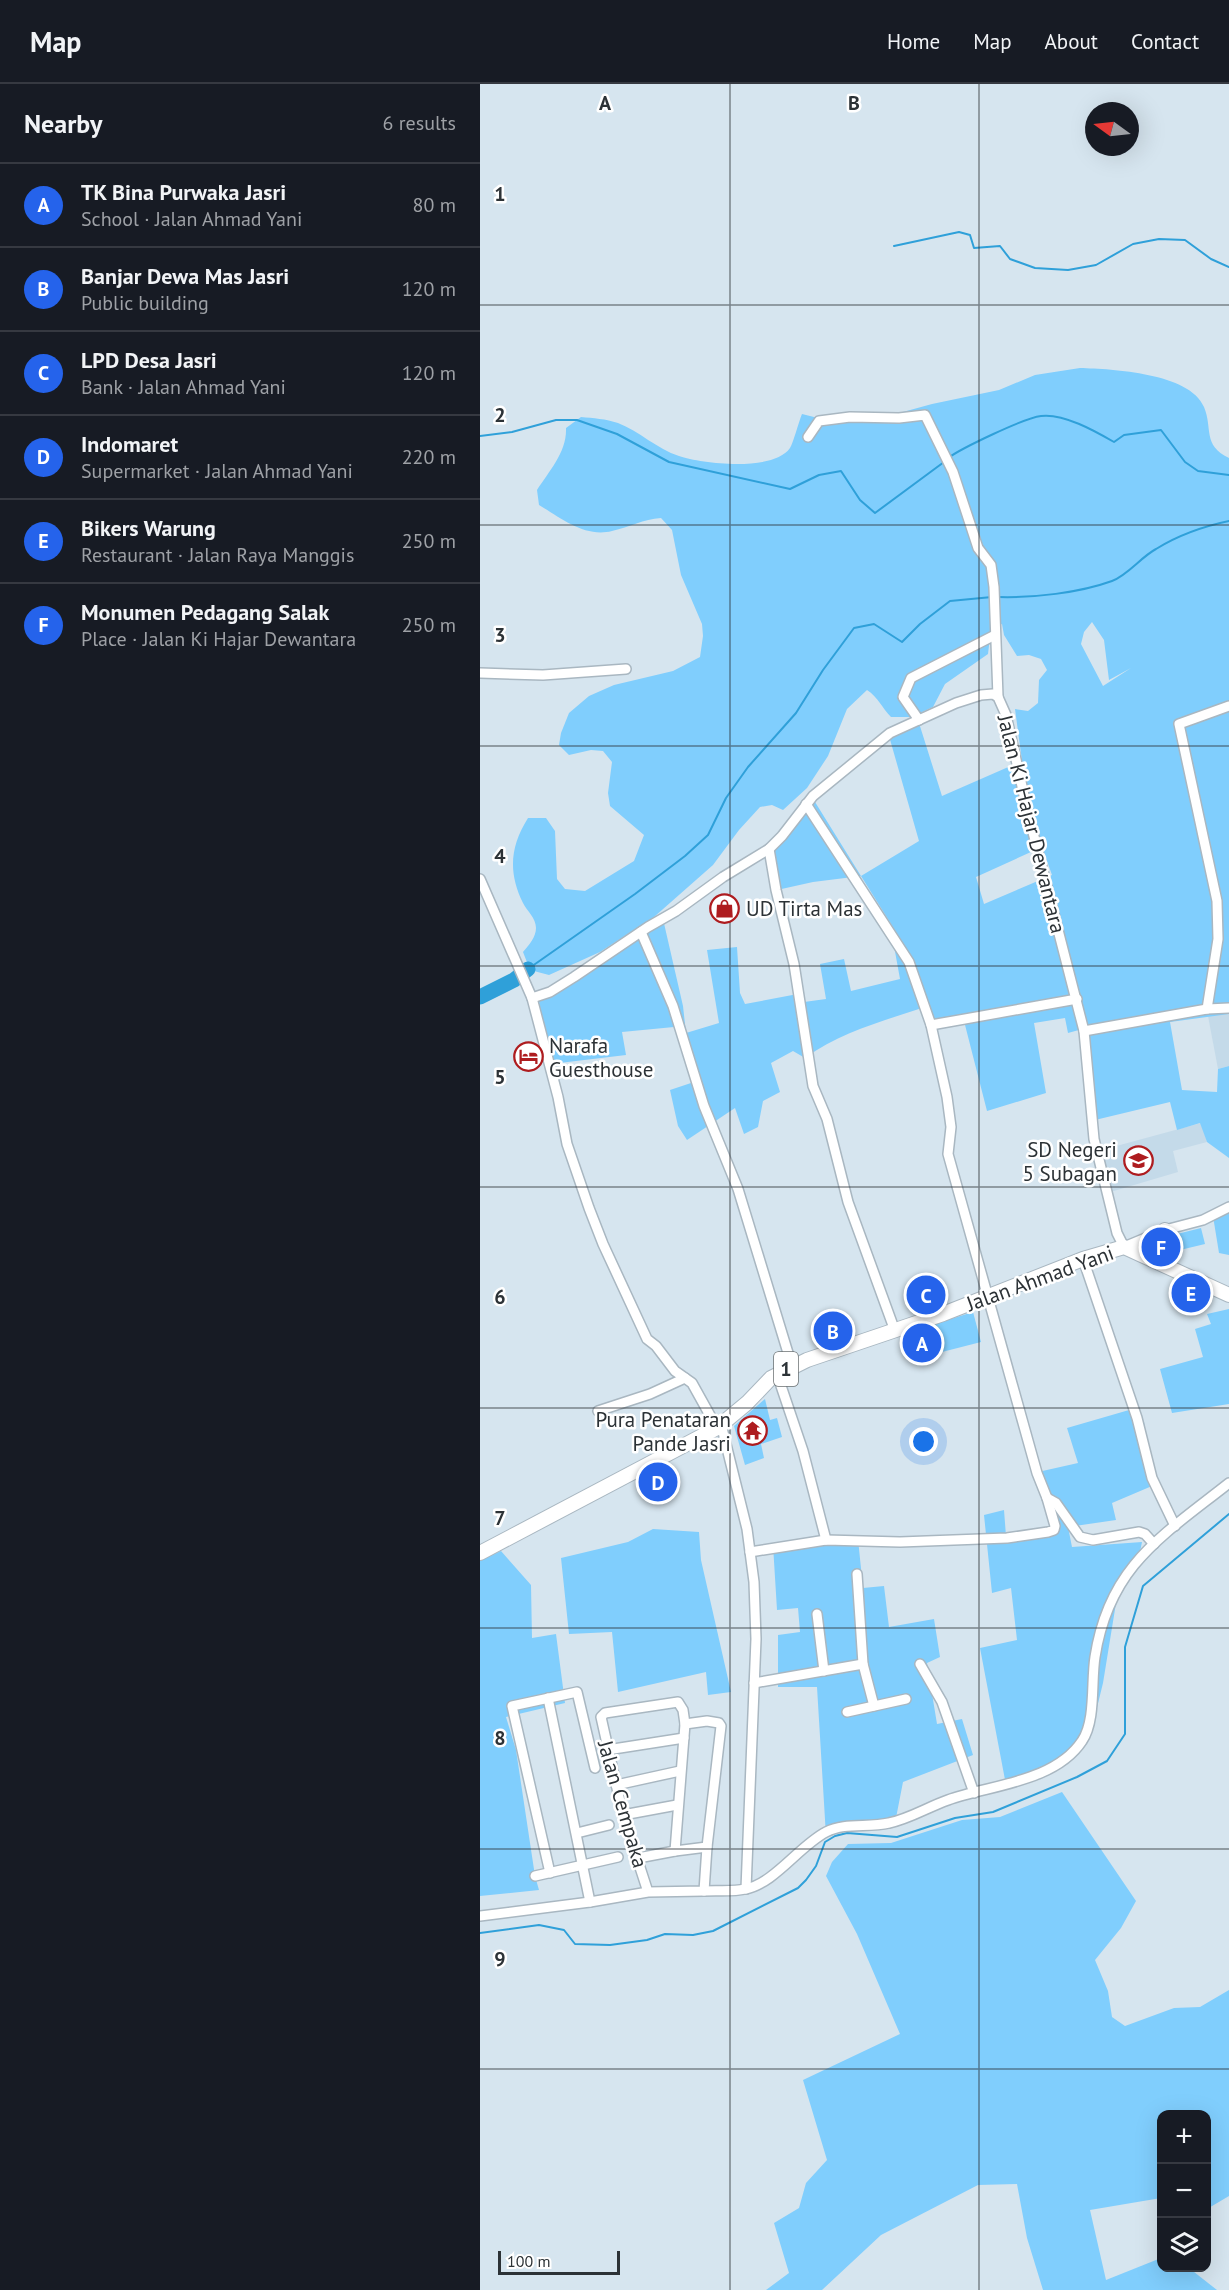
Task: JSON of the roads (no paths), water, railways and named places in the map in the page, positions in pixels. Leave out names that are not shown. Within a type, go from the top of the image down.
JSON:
[{"type":"highway","points":[[1165,1230],[1169,1266]]},
{"type":"highway","name":"Jalan Ahmad Yani","points":[[480,1553],[719,1426],[777,1374],[792,1366],[895,1331],[1083,1259],[1124,1247]]},
{"type":"highway","points":[[1124,1247],[1229,1295]]},
{"type":"street","points":[[807,437],[819,422],[850,417],[899,418],[925,415],[953,472],[978,548],[991,566],[994,588],[998,697]]},
{"type":"street","points":[[919,720],[903,697],[911,678],[995,635]]},
{"type":"street","points":[[480,673],[543,675],[626,669]]},
{"type":"street","name":"Jalan Ki Hajar Dewantara","points":[[532,998],[550,992],[769,849],[806,804],[880,739],[902,726],[975,696],[988,694],[998,697],[1006,714],[1028,813],[1077,999],[1084,1031],[1094,1139],[1117,1233],[1124,1247]]},
{"type":"street","points":[[1207,1009],[1218,939],[1217,901],[1179,724],[1229,706]]},
{"type":"street","points":[[750,1552],[826,1540],[900,1542],[1007,1538],[1048,1532],[1054,1530],[1055,1526],[1047,1498],[1036,1473],[948,1155],[950,1119],[931,1025],[909,962],[806,804]]},
{"type":"street","points":[[769,849],[776,890],[794,964],[813,1086],[827,1119],[848,1202],[895,1331]]},
{"type":"street","points":[[480,879],[532,998],[567,1144],[603,1244],[647,1339],[656,1346],[675,1371],[692,1383],[719,1426],[747,1529],[756,1639],[746,1889]]},
{"type":"street","points":[[641,932],[682,1031],[719,1144],[742,1202],[792,1366]]},
{"type":"street","points":[[931,1025],[1077,999]]},
{"type":"street","points":[[1084,1031],[1207,1009],[1229,1008]]},
{"type":"street","points":[[1124,1247],[1165,1230],[1203,1220],[1229,1208]]},
{"type":"street","points":[[1083,1259],[1137,1418],[1152,1478],[1175,1526]]},
{"type":"street","points":[[777,1374],[803,1451],[826,1540]]},
{"type":"street","points":[[598,1411],[650,1394],[686,1378]]},
{"type":"street","points":[[480,1916],[648,1892],[746,1889],[759,1884],[816,1838],[832,1829],[895,1822],[949,1800],[1033,1776],[1061,1761],[1084,1739],[1089,1723],[1096,1648],[1117,1587],[1129,1570],[1154,1544],[1229,1483]]},
{"type":"street","points":[[1047,1498],[1056,1503],[1080,1537],[1093,1539],[1141,1532],[1154,1544]]},
{"type":"street","points":[[857,1574],[863,1664],[874,1706]]},
{"type":"street","points":[[817,1614],[824,1671]]},
{"type":"street","points":[[754,1683],[863,1664]]},
{"type":"street","points":[[920,1664],[942,1702],[974,1793]]},
{"type":"street","points":[[550,1873],[512,1706],[576,1692],[594,1768]]},
{"type":"street","points":[[548,1698],[590,1902]]},
{"type":"street","points":[[847,1712],[906,1699]]},
{"type":"street","name":"Jalan Cempaka","points":[[648,1892],[623,1815],[600,1720],[602,1715],[675,1702],[681,1705],[685,1724]]},
{"type":"street","points":[[675,1851],[685,1724],[712,1721],[719,1723],[721,1726],[704,1891]]},
{"type":"street","points":[[607,1750],[684,1738]]},
{"type":"street","points":[[615,1785],[680,1771]]},
{"type":"street","points":[[623,1815],[677,1805]]},
{"type":"street","points":[[577,1833],[609,1825]]},
{"type":"street","points":[[638,1858],[707,1847]]},
{"type":"street","points":[[535,1876],[618,1857]]},
{"type":"waterway","points":[[894,246],[959,232],[970,235],[974,248],[1000,246],[1010,259],[1035,268],[1068,270],[1096,265],[1133,244],[1159,239],[1185,240],[1211,259],[1229,267]]},
{"type":"waterway","points":[[948,458],[1008,428],[1033,418],[1050,416],[1079,424],[1114,442],[1124,435],[1161,430],[1185,462],[1198,471],[1229,475]]},
{"type":"waterway","points":[[480,436],[512,432],[556,420],[577,420],[617,434],[669,462],[790,489],[819,475],[841,471],[860,500],[875,513],[944,462]]},
{"type":"waterway","points":[[998,597],[1056,594],[1112,581],[1124,575],[1150,552],[1164,544],[1191,532],[1229,521]]},
{"type":"waterway","points":[[528,969],[635,894],[685,856],[708,835],[726,798],[748,767],[796,713],[823,670],[854,628],[874,624],[902,642],[920,624],[950,601],[992,597]]},
{"type":"waterway","points":[[480,997],[514,980],[528,969]]},
{"type":"waterway","points":[[480,1933],[539,1925],[564,1930],[575,1944],[610,1945],[647,1940],[665,1934],[693,1935],[713,1931],[798,1888],[816,1866],[825,1842],[835,1836],[847,1833],[897,1837],[955,1818],[993,1812],[1077,1777],[1107,1761],[1125,1734],[1125,1647],[1143,1586],[1229,1514]]},
{"type":"place","name":"UD Tirta Mas","points":[[725,908]]},
{"type":"place","name":"Narafa Guesthouse","points":[[528,1057]]},
{"type":"place","name":"SD Negeri 5 Subagan","points":[[1138,1161]]},
{"type":"place","name":"Monumen Pedagang Salak","points":[[1161,1247]]},
{"type":"place","name":"Bikers Warung","points":[[1191,1293]]},
{"type":"place","name":"LPD Desa Jasri","points":[[926,1295]]},
{"type":"place","name":"Banjar Dewa Mas Jasri","points":[[833,1331]]},
{"type":"place","name":"TK Bina Purwaka Jasri","points":[[922,1343]]},
{"type":"place","name":"Pura Penataran Pande Jasri","points":[[752,1431]]},
{"type":"place","name":"Indomaret","points":[[658,1482]]}]
